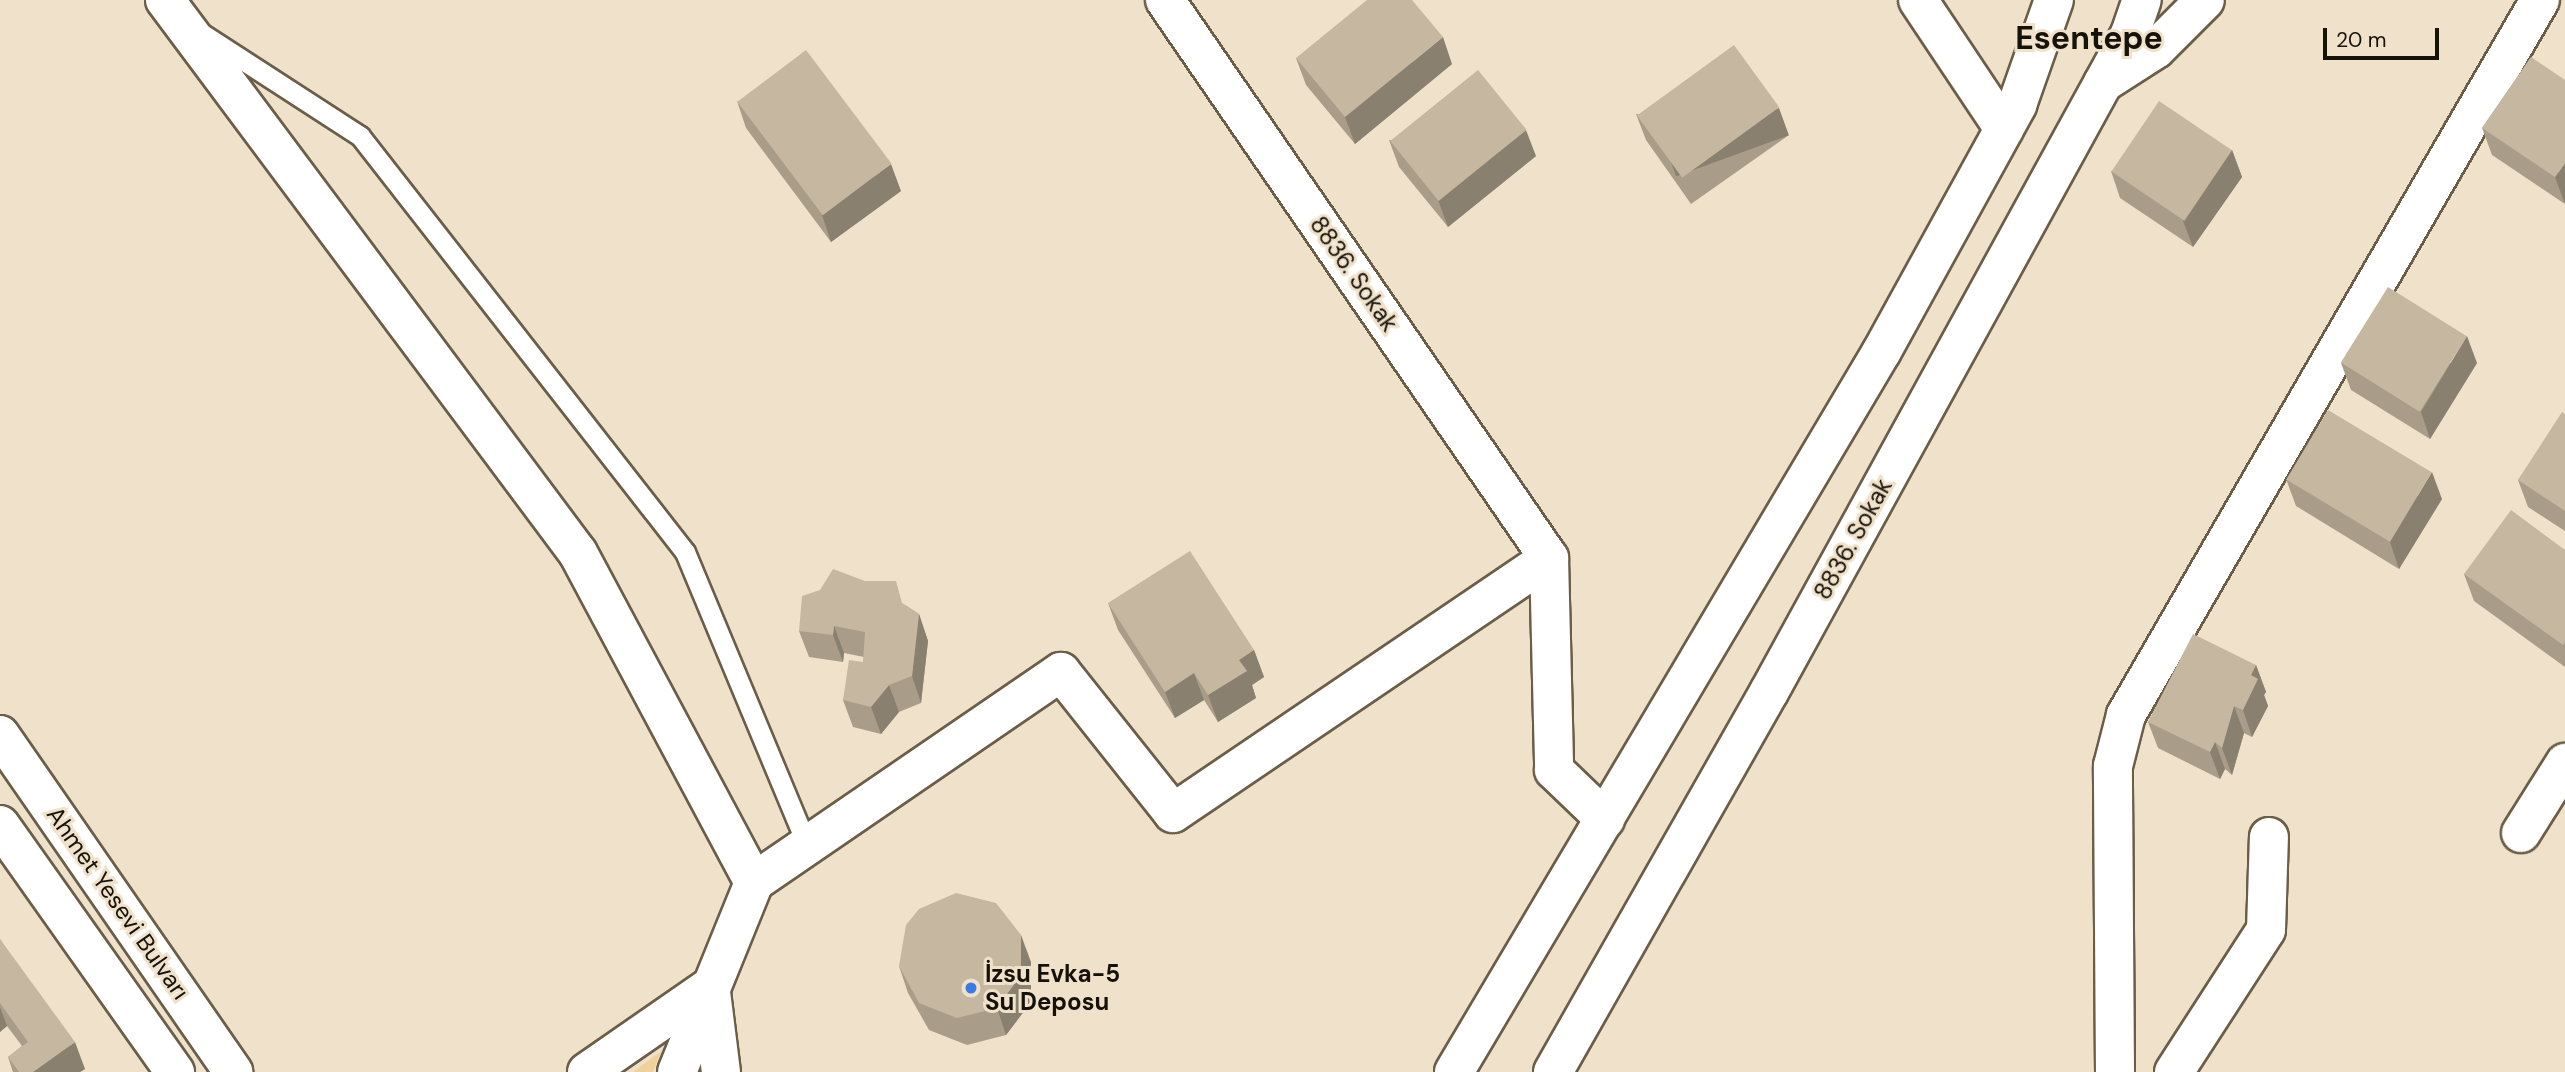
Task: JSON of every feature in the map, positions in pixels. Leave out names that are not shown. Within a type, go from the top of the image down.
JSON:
[{"type":"street","name":"8836. Sokak","points":[[1165,0],[1549,558]]},
{"type":"street","points":[[1918,0],[2004,129]]},
{"type":"street","points":[[1454,1072],[1882,351],[2004,129],[2054,0]]},
{"type":"street","name":"8836. Sokak","points":[[1553,1072],[2103,83],[2142,0]]},
{"type":"street","points":[[2103,83],[2156,49],[2205,0]]},
{"type":"street","points":[[2115,1072],[2113,766],[2126,715],[2540,0]]},
{"type":"street","points":[[176,12],[578,553],[754,882]]},
{"type":"street","points":[[1549,558],[1554,770],[1605,819]]},
{"type":"street","points":[[677,1072],[754,882],[1061,672],[1173,813],[1549,558]]},
{"type":"street","name":"Ahmet Yesevi Bulvarı","points":[[0,735],[233,1072]]},
{"type":"street","points":[[2521,833],[2565,763]]},
{"type":"street","points":[[0,825],[175,1072]]},
{"type":"street","points":[[2174,1072],[2266,930],[2269,837]]},
{"type":"street","points":[[587,1072],[711,986]]},
{"type":"street","points":[[711,986],[721,1072]]},
{"type":"lane","points":[[176,12],[360,136],[685,552],[807,845]]},
{"type":"shaded area","points":[[661,1051],[653,1072],[633,1072]]},
{"type":"building","points":[[1367,0],[1412,0],[1443,37],[1345,117],[1296,58]]},
{"type":"building","points":[[1734,45],[1779,107],[1682,178],[1637,116]]},
{"type":"building","points":[[806,50],[891,163],[823,215],[737,102]]},
{"type":"building","points":[[2531,57],[2565,80],[2565,163],[2555,177],[2482,128]]},
{"type":"building","points":[[1478,70],[1526,130],[1439,201],[1390,141]]},
{"type":"building","points":[[2159,101],[2232,150],[2184,221],[2111,171]]},
{"type":"building","points":[[2388,287],[2467,336],[2420,412],[2341,362]]},
{"type":"building","points":[[2328,410],[2432,472],[2390,542],[2286,479]]},
{"type":"building","points":[[2562,412],[2565,414],[2565,511],[2518,480]]},
{"type":"building","points":[[2511,510],[2565,550],[2563,645],[2464,574]]},
{"type":"building","points":[[1190,551],[1254,650],[1239,660],[1247,671],[1208,695],[1194,673],[1165,692],[1108,603]]},
{"type":"building","points":[[833,569],[865,581],[896,581],[902,603],[919,614],[912,676],[889,685],[871,707],[843,700],[849,660],[863,662],[865,632],[834,626],[833,635],[799,631],[802,596],[820,590]]},
{"type":"building","points":[[2193,634],[2256,665],[2251,675],[2258,679],[2243,710],[2234,706],[2222,748],[2215,742],[2210,752],[2148,722]]},
{"type":"building","name":"İzsu Evka-5 Su Deposu","points":[[956,893],[996,903],[1021,935],[1021,975],[997,1008],[957,1018],[919,1003],[899,966],[906,925],[919,909]]},
{"type":"building","points":[[0,939],[75,1042],[33,1072],[19,1072],[8,1057],[28,1042],[0,1003]]},
{"type":"place","name":"İzsu Evka-5 Su Deposu","points":[[971,988]]},
{"type":"district","name":"Esentepe","points":[[2089,38]]}]
